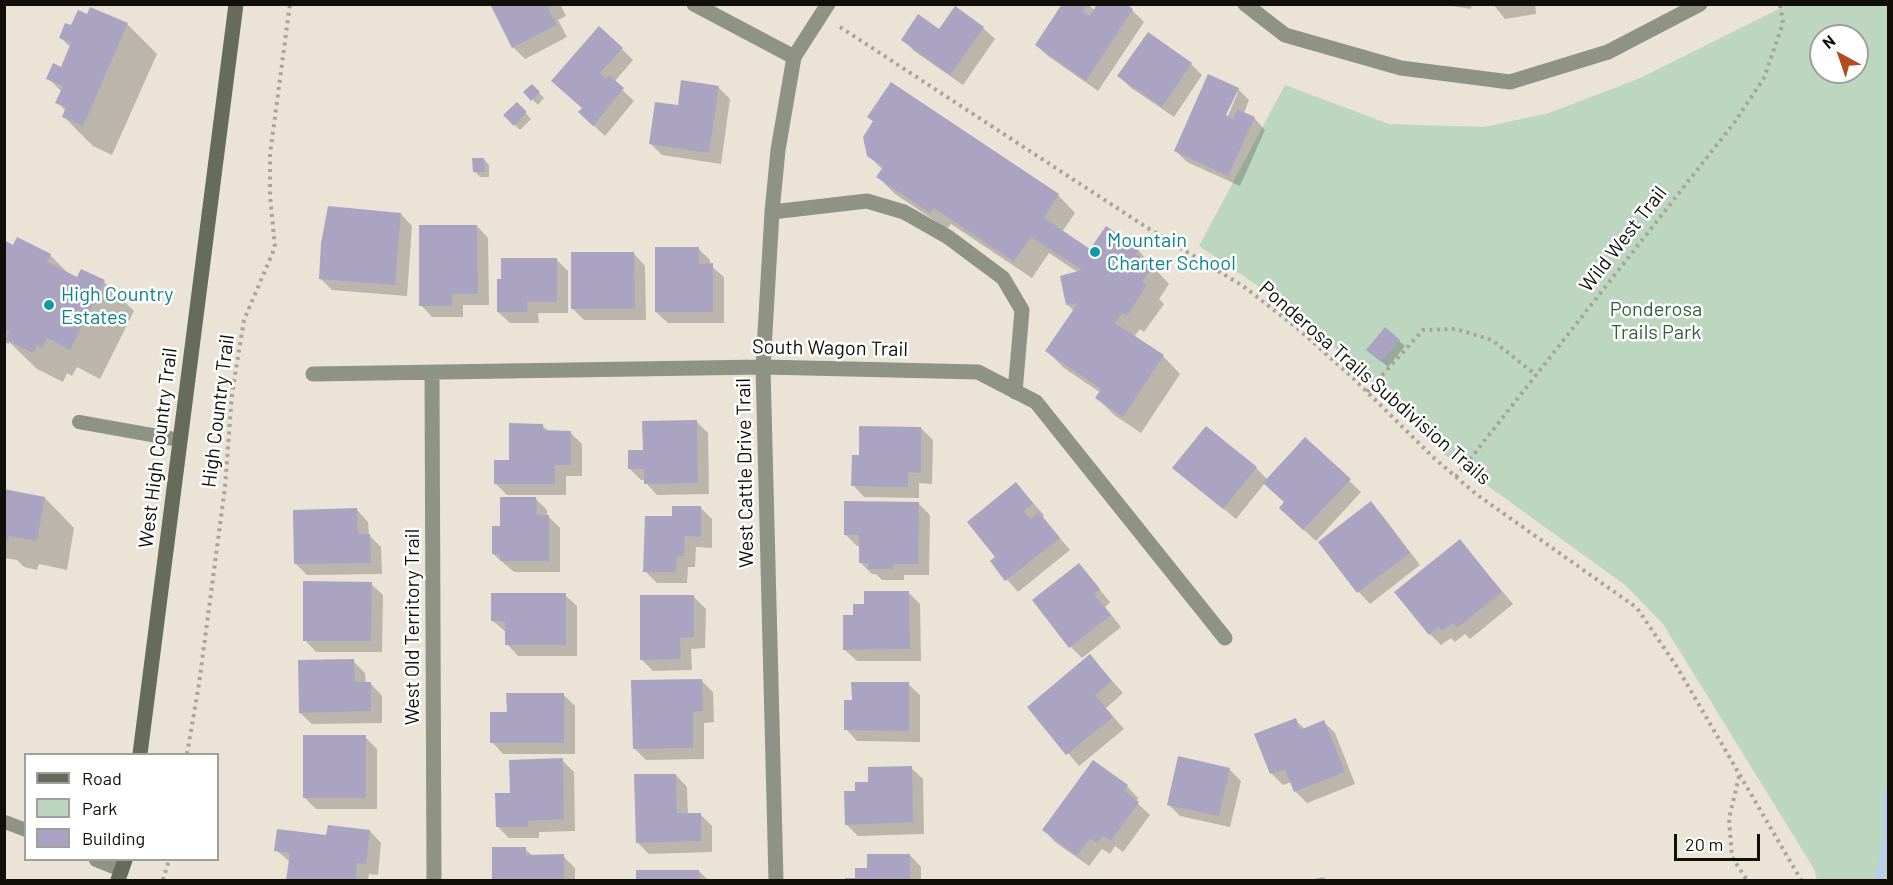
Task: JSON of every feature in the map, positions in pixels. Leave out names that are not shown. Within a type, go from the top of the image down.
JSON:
[{"type":"street","name":"West High Country Trail","points":[[140,753],[236,4]]},
{"type":"street","points":[[694,4],[794,57]]},
{"type":"street","points":[[1245,4],[1285,36],[1401,68],[1510,82],[1608,52],[1700,4]]},
{"type":"street","name":"West Cattle Drive Trail","points":[[776,880],[763,367],[778,150],[794,57],[825,10]]},
{"type":"street","points":[[772,212],[867,201],[904,212],[948,237],[1003,278],[1022,310],[1015,392]]},
{"type":"street","name":"South Wagon Trail","points":[[313,374],[432,374],[763,367],[978,372],[1036,402],[1225,638]]},
{"type":"street","name":"West Old Territory Trail","points":[[432,374],[434,880]]},
{"type":"lane","points":[[79,422],[180,440]]},
{"type":"lane","points":[[5,822],[24,829]]},
{"type":"lane","points":[[98,861],[121,870]]},
{"type":"path","name":"High Country Trail","points":[[187,753],[199,684],[225,487],[232,394],[244,320],[275,248],[270,196],[270,154],[290,4]]},
{"type":"path","name":"Wild West Trail","points":[[1456,477],[1734,123],[1764,78],[1783,23],[1780,4]]},
{"type":"path","name":"Ponderosa Trails Subdivision Trails","points":[[825,10],[1098,195],[1242,286],[1297,328],[1476,494],[1637,608],[1677,667],[1801,880]]},
{"type":"path","points":[[1367,392],[1423,330],[1456,329],[1492,340],[1536,375]]},
{"type":"path","points":[[1739,775],[1729,819],[1732,857],[1747,880]]},
{"type":"path","points":[[163,880],[169,861]]},
{"type":"green space","name":"Ponderosa Trails Park","points":[[1787,5],[1888,5],[1888,880],[1817,880],[1814,869],[1663,624],[1625,585],[1445,455],[1341,353],[1280,301],[1199,246],[1285,85],[1389,124],[1484,127],[1549,113],[1638,79]]},
{"type":"building","points":[[490,4],[554,4],[548,8],[557,25],[512,48]]},
{"type":"building","points":[[1062,4],[1086,4],[1083,12],[1090,16],[1097,4],[1126,4],[1133,9],[1086,81],[1035,45]]},
{"type":"building","points":[[955,6],[984,27],[950,75],[901,40],[918,14],[939,29]]},
{"type":"building","points":[[90,7],[128,23],[83,126],[62,117],[66,107],[55,103],[63,86],[46,79],[53,63],[61,67],[71,43],[59,38],[65,23],[71,25],[78,10],[87,14]]},
{"type":"building","points":[[599,26],[623,48],[600,73],[606,79],[609,75],[624,88],[593,126],[578,112],[582,108],[551,81]]},
{"type":"building","points":[[1148,32],[1192,63],[1162,107],[1117,76]]},
{"type":"building","points":[[1208,74],[1239,88],[1226,115],[1233,119],[1237,109],[1255,117],[1228,176],[1174,151]]},
{"type":"building","points":[[681,80],[719,86],[709,153],[649,144],[655,102],[678,105]]},
{"type":"building","name":"Mountain Charter School","points":[[891,82],[1059,194],[1044,218],[1090,249],[1106,226],[1139,249],[1136,254],[1153,266],[1142,282],[1147,285],[1127,316],[1122,313],[1115,323],[1164,355],[1123,417],[1095,398],[1101,389],[1045,351],[1078,303],[1066,305],[1060,276],[1082,270],[1031,237],[1014,262],[934,208],[930,213],[876,177],[883,167],[867,156],[863,137],[873,121],[867,117]]},
{"type":"building","points":[[532,84],[540,92],[531,101],[523,92]]},
{"type":"building","points":[[517,102],[527,112],[514,126],[503,115]]},
{"type":"building","points":[[472,158],[484,158],[485,172],[473,172]]},
{"type":"building","points":[[328,206],[401,213],[395,285],[319,279],[321,243]]},
{"type":"building","points":[[419,225],[477,225],[478,294],[452,294],[452,306],[419,306]]},
{"type":"building","name":"High Country Estates","points":[[17,237],[51,254],[47,262],[77,277],[81,269],[105,280],[70,350],[47,338],[42,348],[37,345],[33,353],[6,340],[9,331],[4,329],[4,240],[13,245]]},
{"type":"building","points":[[655,247],[699,247],[699,264],[713,263],[713,312],[655,312]]},
{"type":"building","points":[[571,252],[634,252],[635,309],[571,309]]},
{"type":"building","points":[[501,258],[557,258],[557,302],[527,302],[528,312],[497,312],[497,279],[501,279]]},
{"type":"building","points":[[1385,327],[1400,340],[1381,362],[1366,350]]},
{"type":"building","points":[[697,420],[698,483],[644,484],[644,469],[628,469],[628,450],[643,450],[642,421]]},
{"type":"building","points":[[509,423],[543,424],[543,430],[571,431],[571,465],[555,465],[555,484],[494,484],[494,460],[509,460]]},
{"type":"building","points":[[859,426],[921,427],[921,473],[908,472],[908,487],[851,486],[852,455],[859,455]]},
{"type":"building","points":[[1206,426],[1257,467],[1223,509],[1172,468]]},
{"type":"building","points":[[1305,437],[1351,479],[1303,530],[1279,508],[1284,502],[1263,483]]},
{"type":"building","points":[[1016,482],[1033,503],[1024,511],[1030,519],[1039,512],[1060,538],[1005,581],[990,561],[995,557],[967,522]]},
{"type":"building","points":[[4,489],[45,497],[37,541],[9,536],[8,541],[4,540]]},
{"type":"building","points":[[500,497],[536,497],[537,515],[549,515],[549,561],[500,561],[500,554],[492,554],[492,526],[500,526]]},
{"type":"building","points":[[844,501],[919,502],[918,564],[893,564],[893,569],[868,569],[868,563],[859,563],[859,535],[844,535]]},
{"type":"building","points":[[1371,501],[1410,553],[1357,593],[1318,542]]},
{"type":"building","points":[[672,506],[701,506],[701,537],[685,536],[684,556],[677,556],[676,572],[643,572],[645,516],[672,516]]},
{"type":"building","points":[[357,508],[358,534],[370,534],[371,563],[294,564],[293,510]]},
{"type":"building","points":[[1460,539],[1502,592],[1457,628],[1453,623],[1442,631],[1439,627],[1429,635],[1394,592]]},
{"type":"building","points":[[1079,563],[1100,589],[1094,594],[1111,615],[1069,648],[1032,600]]},
{"type":"building","points":[[303,581],[372,582],[371,641],[303,641]]},
{"type":"building","points":[[864,591],[909,591],[910,649],[843,650],[843,615],[853,615],[853,604],[864,604]]},
{"type":"building","points":[[491,593],[566,593],[566,645],[505,645],[505,622],[491,621]]},
{"type":"building","points":[[640,595],[694,595],[694,637],[680,638],[681,659],[640,660]]},
{"type":"building","points":[[1090,654],[1112,681],[1095,695],[1113,717],[1066,755],[1027,707]]},
{"type":"building","points":[[354,659],[355,682],[371,682],[371,711],[299,713],[298,660]]},
{"type":"building","points":[[702,679],[703,711],[693,712],[693,748],[633,749],[631,680]]},
{"type":"building","points":[[851,682],[909,682],[909,731],[844,730],[844,700],[852,700]]},
{"type":"building","points":[[506,693],[564,693],[564,743],[490,743],[490,712],[507,712]]},
{"type":"building","points":[[1296,718],[1300,730],[1324,720],[1345,772],[1294,792],[1285,769],[1270,774],[1254,734]]},
{"type":"building","points":[[303,735],[366,735],[366,798],[303,798]]},
{"type":"building","points":[[1178,756],[1230,768],[1219,816],[1167,805]]},
{"type":"building","points":[[563,758],[564,819],[528,821],[528,827],[496,827],[495,793],[510,793],[509,760]]},
{"type":"building","points":[[1093,760],[1128,785],[1124,791],[1139,802],[1111,841],[1103,836],[1097,843],[1090,838],[1077,856],[1042,830]]},
{"type":"building","points":[[912,766],[913,822],[845,825],[844,791],[855,791],[855,782],[868,782],[868,767]]},
{"type":"building","points":[[634,774],[676,774],[677,813],[701,813],[701,841],[636,843]]},
{"type":"building","points":[[328,825],[370,830],[366,864],[357,863],[356,880],[286,880],[290,853],[274,851],[277,829],[326,835]]},
{"type":"building","points":[[492,847],[526,847],[526,855],[564,854],[564,880],[492,880]]},
{"type":"building","points":[[867,854],[910,854],[910,880],[845,880],[845,878],[855,878],[855,868],[867,868]]},
{"type":"building","points":[[636,870],[699,870],[700,880],[636,880]]},
{"type":"waterway","points":[[1879,880],[1887,836],[1888,791]]},
{"type":"place","name":"Mountain Charter School","points":[[1095,252]]},
{"type":"place","name":"High Country Estates","points":[[49,305]]}]
